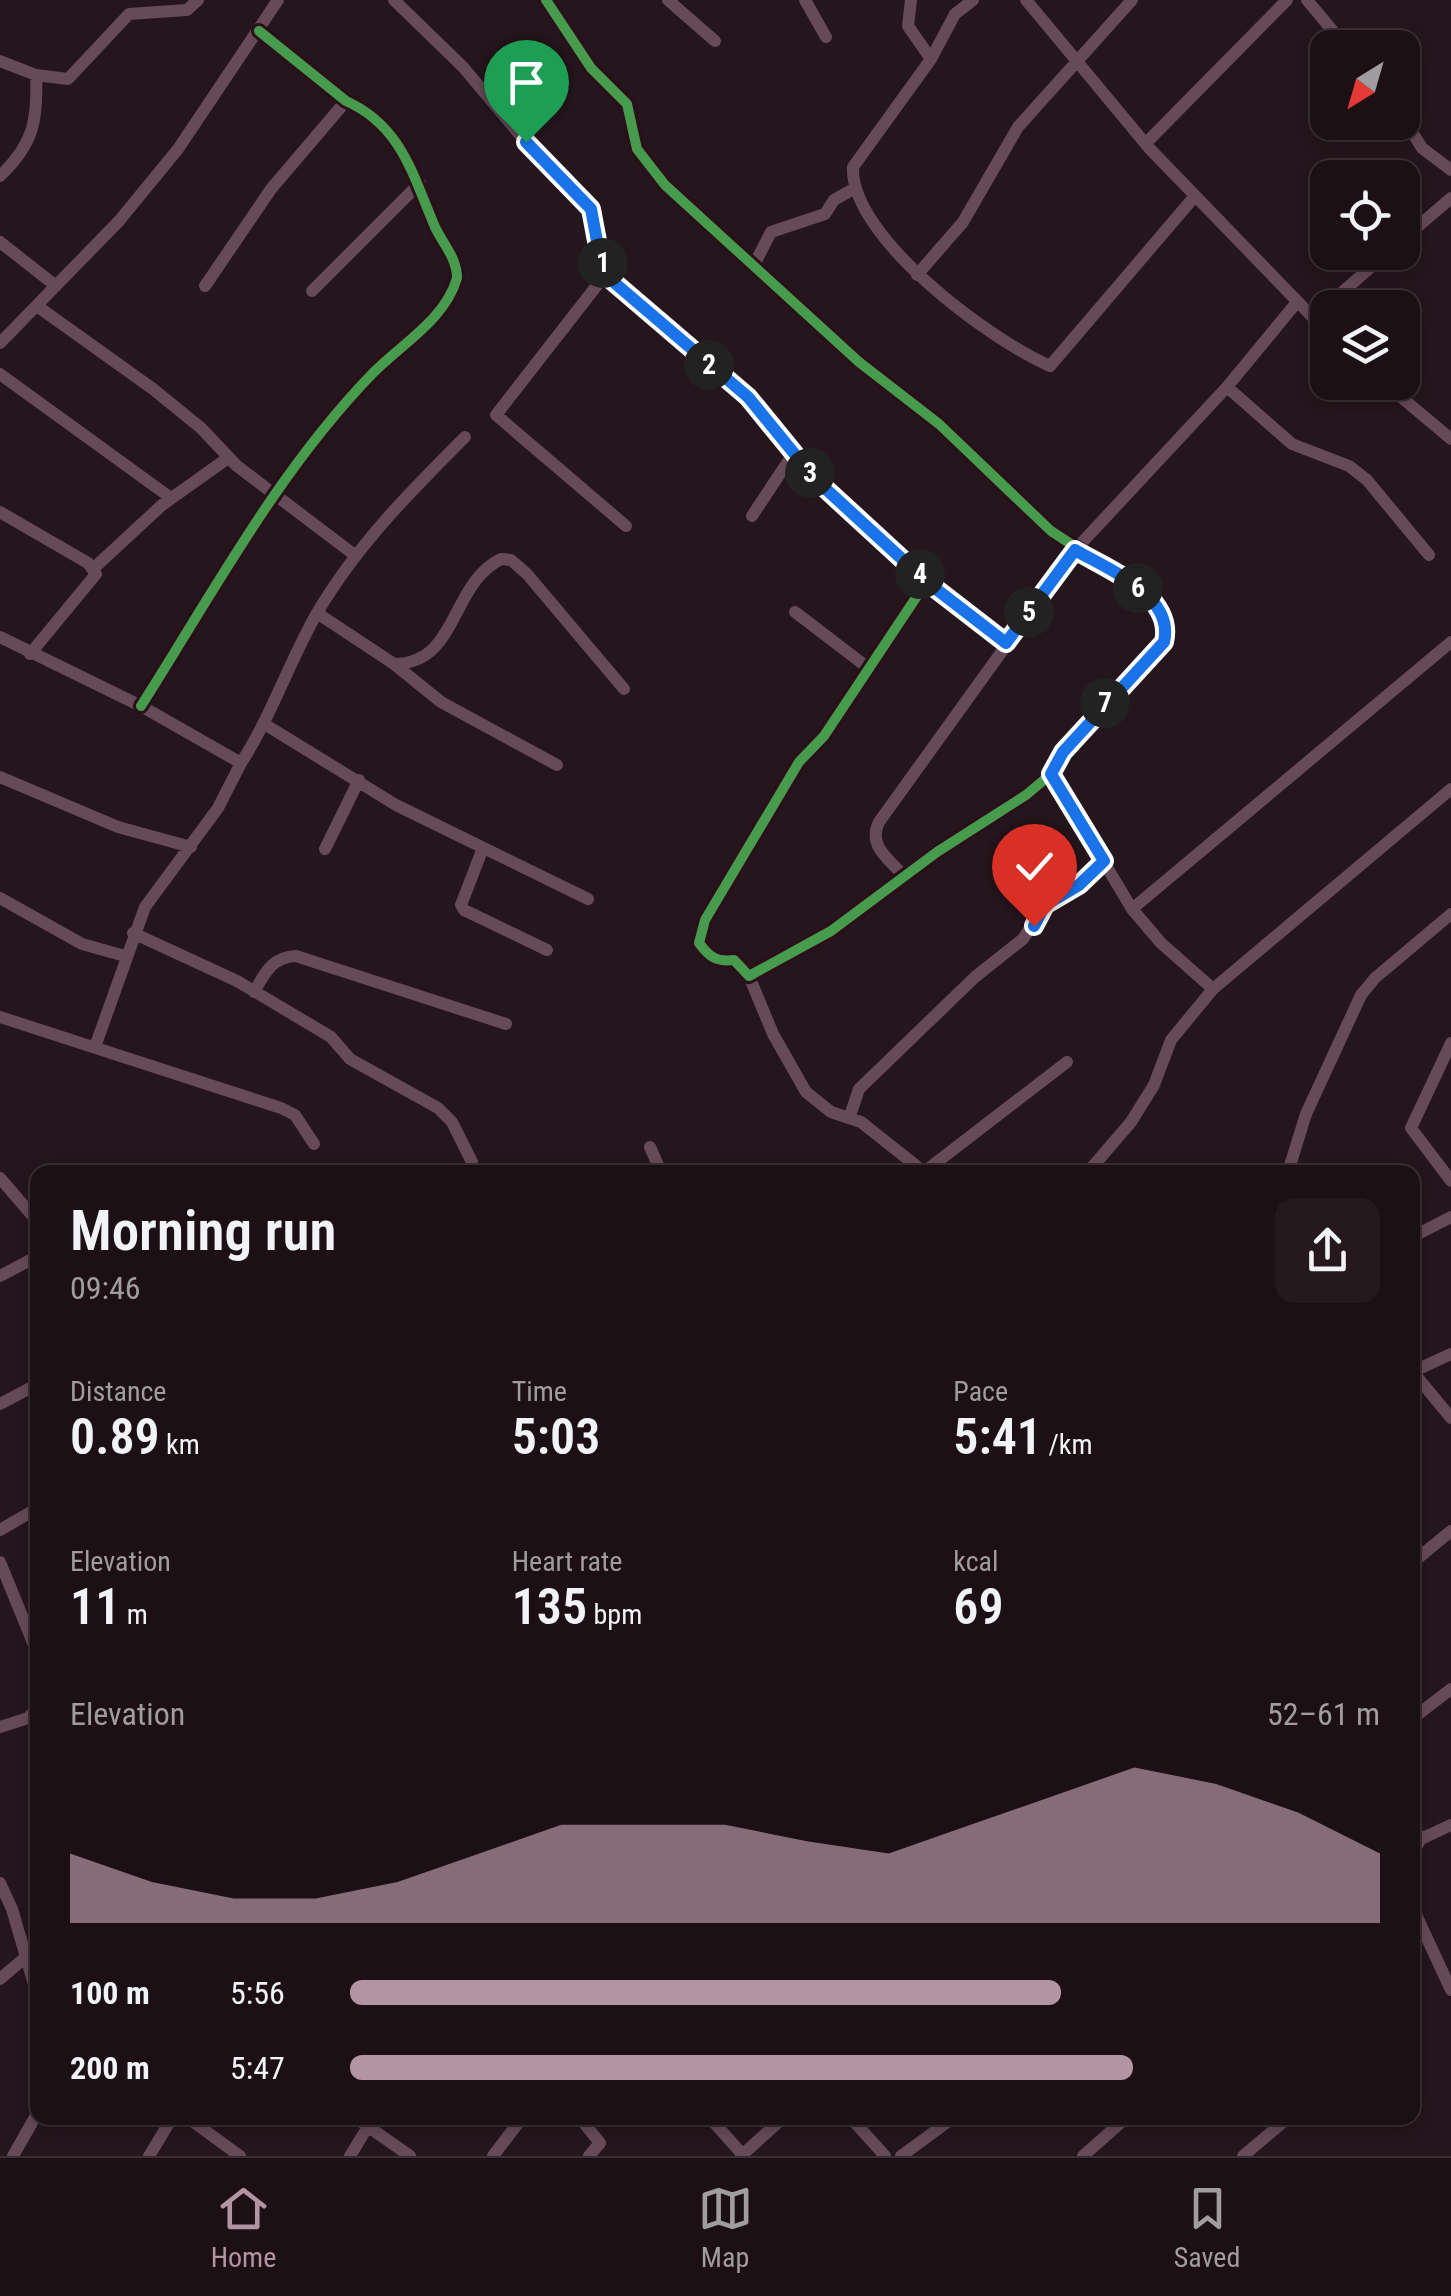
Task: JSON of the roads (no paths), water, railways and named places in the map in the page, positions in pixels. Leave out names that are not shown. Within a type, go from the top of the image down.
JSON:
[{"type":"street","points":[[0,60],[36,75],[68,80],[129,14],[187,10],[198,0]]},
{"type":"street","points":[[0,344],[119,222],[178,148],[278,0]]},
{"type":"street","points":[[546,0],[591,68],[627,104],[636,149],[658,178],[858,362],[940,424],[1075,550],[1146,594],[1166,634],[1156,653],[1126,679],[1063,752],[1051,774],[831,932],[748,976]]},
{"type":"street","points":[[668,0],[715,41]]},
{"type":"street","points":[[805,0],[826,37]]},
{"type":"street","points":[[911,0],[908,26],[931,58]]},
{"type":"street","points":[[973,0],[955,14],[931,58],[857,157],[854,188],[864,214],[917,275],[1050,366],[1196,196]]},
{"type":"street","points":[[1026,0],[1074,63],[1146,143],[1310,313]]},
{"type":"street","points":[[917,275],[963,222],[1018,127],[1132,0]]},
{"type":"street","points":[[1146,143],[1286,0]]},
{"type":"street","points":[[1307,0],[1332,30]]},
{"type":"street","points":[[398,1],[464,67],[515,130],[591,209],[603,273],[748,397],[792,454],[927,582],[1006,643]]},
{"type":"street","points":[[141,706],[275,492],[351,396],[392,354],[417,337],[455,285],[457,268],[420,184],[393,137],[259,31]]},
{"type":"street","points":[[0,176],[34,135],[38,118],[36,75]]},
{"type":"street","points":[[205,286],[271,189],[346,101]]},
{"type":"street","points":[[1417,140],[1451,170]]},
{"type":"street","points":[[312,291],[420,184]]},
{"type":"street","points":[[754,266],[772,232],[816,218],[854,188]]},
{"type":"street","points":[[1420,225],[1451,198]]},
{"type":"street","points":[[0,242],[56,286]]},
{"type":"street","points":[[1345,290],[1368,270]]},
{"type":"street","points":[[603,273],[496,416],[626,526]]},
{"type":"street","points":[[905,877],[876,845],[874,833],[1075,550],[1226,387],[1297,302]]},
{"type":"street","points":[[37,306],[202,428],[228,458],[356,556]]},
{"type":"street","points":[[0,374],[172,498]]},
{"type":"street","points":[[1226,387],[1292,444],[1349,466],[1367,480],[1428,555]]},
{"type":"street","points":[[1404,400],[1451,440]]},
{"type":"street","points":[[95,1046],[125,956],[151,895],[218,808],[266,725],[317,613],[385,516],[465,437]]},
{"type":"street","points":[[752,516],[792,454]]},
{"type":"street","points":[[30,654],[94,578],[94,568],[172,498],[228,458]]},
{"type":"street","points":[[0,512],[94,568]]},
{"type":"street","points":[[394,664],[414,664],[430,654],[482,573],[501,559],[511,560],[528,574],[624,689]]},
{"type":"street","points":[[915,1165],[850,1116],[824,1108],[794,1076],[748,976],[734,960],[719,962],[699,944],[705,920],[799,762],[824,736],[927,582]]},
{"type":"street","points":[[795,612],[867,667]]},
{"type":"street","points":[[317,613],[394,664],[442,702],[557,765]]},
{"type":"street","points":[[0,637],[141,706],[241,763]]},
{"type":"street","points":[[1132,909],[1451,642]]},
{"type":"street","points":[[266,725],[396,805],[588,899]]},
{"type":"street","points":[[1051,774],[1132,909],[1161,943],[1214,989]]},
{"type":"street","points":[[0,777],[118,827],[191,847]]},
{"type":"street","points":[[324,849],[359,780]]},
{"type":"street","points":[[1094,1165],[1131,1122],[1154,1085],[1172,1040],[1214,989],[1451,789]]},
{"type":"street","points":[[483,848],[461,904],[464,910],[548,950]]},
{"type":"street","points":[[850,1116],[860,1089],[975,977],[1024,938],[1045,905],[1079,885],[1104,861]]},
{"type":"street","points":[[0,898],[82,944],[125,956]]},
{"type":"street","points":[[1290,1165],[1306,1114],[1362,995],[1374,978],[1451,914]]},
{"type":"street","points":[[134,934],[254,992],[331,1036],[353,1060],[438,1108],[452,1122],[472,1162]]},
{"type":"street","points":[[254,992],[267,969],[280,957],[296,956],[506,1024]]},
{"type":"street","points":[[0,1017],[281,1108],[295,1115],[314,1144]]},
{"type":"street","points":[[1451,1043],[1411,1128],[1451,1180]]},
{"type":"street","points":[[933,1165],[1067,1062]]},
{"type":"street","points":[[650,1147],[658,1165]]},
{"type":"street","points":[[0,1178],[30,1213]]},
{"type":"street","points":[[1420,1232],[1451,1217]]},
{"type":"street","points":[[0,1276],[30,1260]]},
{"type":"street","points":[[1420,1369],[1451,1354]]},
{"type":"street","points":[[1420,1380],[1451,1418]]},
{"type":"street","points":[[0,1404],[30,1388]]},
{"type":"street","points":[[0,1530],[30,1513]]},
{"type":"street","points":[[1420,1557],[1451,1532]]},
{"type":"street","points":[[0,1562],[30,1635]]},
{"type":"street","points":[[1420,1713],[1451,1689]]},
{"type":"street","points":[[0,1727],[30,1716]]},
{"type":"street","points":[[1421,1839],[1451,1825]]},
{"type":"street","points":[[0,1883],[30,1967]]},
{"type":"street","points":[[1420,1923],[1451,1990]]},
{"type":"street","points":[[0,1978],[27,1956]]},
{"type":"street","points":[[13,2156],[31,2125]]},
{"type":"street","points":[[149,2156],[168,2125]]},
{"type":"street","points":[[198,2125],[240,2156]]},
{"type":"street","points":[[364,2125],[410,2156]]},
{"type":"street","points":[[493,2156],[517,2125]]},
{"type":"street","points":[[586,2125],[600,2143],[589,2156]]},
{"type":"street","points":[[716,2125],[742,2155],[776,2125]]},
{"type":"street","points":[[857,2125],[884,2156]]},
{"type":"street","points":[[901,2156],[943,2125]]},
{"type":"street","points":[[1083,2156],[1118,2125]]},
{"type":"street","points":[[1243,2156],[1280,2125]]},
{"type":"street","points":[[350,2156],[367,2128]]}]
